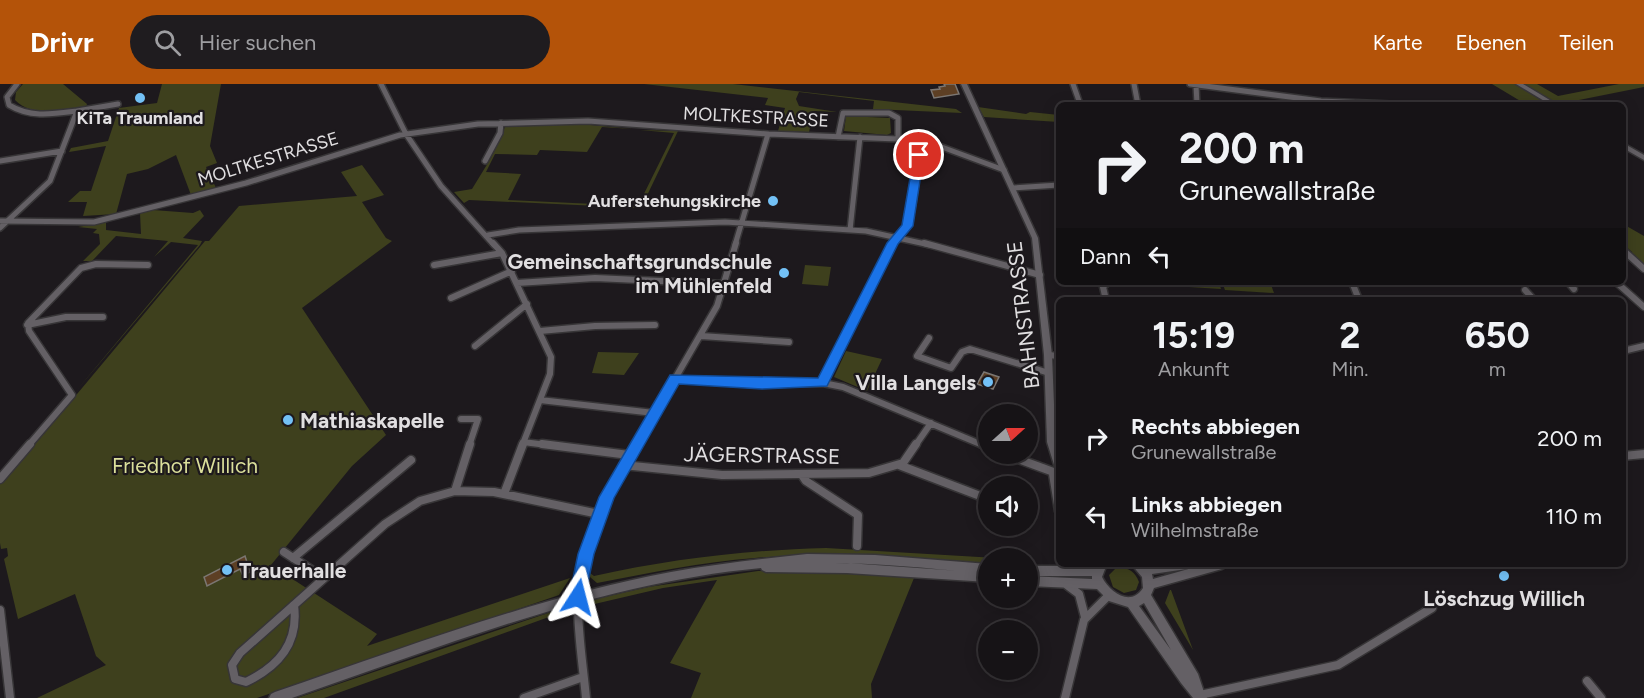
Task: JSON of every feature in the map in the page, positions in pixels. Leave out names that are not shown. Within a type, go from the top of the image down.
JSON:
[{"type":"main road","points":[[1520,84],[1550,102]]},
{"type":"main road","points":[[1626,147],[1644,158]]},
{"type":"main road","points":[[1626,456],[1644,454]]},
{"type":"main road","points":[[275,698],[578,597],[670,576],[782,561],[831,558],[978,568]]},
{"type":"main road","points":[[743,567],[847,568],[978,577]]},
{"type":"main road","points":[[1140,567],[1150,585],[1146,597],[1194,678],[1201,697]]},
{"type":"main road","points":[[1150,585],[1212,567]]},
{"type":"main road","points":[[1038,571],[1100,573]]},
{"type":"main road","points":[[1038,581],[1062,582],[1100,573]]},
{"type":"main road","points":[[1100,573],[1108,596],[1131,603],[1185,679],[1201,697]]},
{"type":"main road","points":[[1131,603],[1146,597]]},
{"type":"street","points":[[17,84],[7,97],[9,105],[17,111],[51,114],[118,105]]},
{"type":"street","points":[[381,84],[406,134],[441,186],[502,253],[540,331],[552,362],[504,494]]},
{"type":"street","name":"BAHNSTRASSE","points":[[964,84],[1035,238],[1048,355],[1051,442],[1056,467]]},
{"type":"street","points":[[1073,84],[1079,101]]},
{"type":"street","points":[[1134,84],[1137,102]]},
{"type":"street","points":[[1190,84],[1344,102]]},
{"type":"street","points":[[1252,84],[1252,92]]},
{"type":"street","points":[[1196,85],[1197,102]]},
{"type":"street","points":[[0,228],[3,222],[46,187],[78,111]]},
{"type":"street","points":[[838,137],[843,113],[889,113],[898,118],[898,139]]},
{"type":"street","name":"MOLTKESTRASSE","points":[[3,222],[94,222],[246,183],[406,134],[501,123],[588,121],[768,134],[898,139],[922,142],[1004,170]]},
{"type":"street","points":[[485,161],[500,133],[501,123]]},
{"type":"street","points":[[586,698],[578,597],[586,554],[600,514],[623,465],[701,336],[726,284],[768,134]]},
{"type":"street","points":[[850,230],[860,137]]},
{"type":"street","points":[[823,383],[898,236],[903,233],[910,217],[916,163],[922,142]]},
{"type":"street","points":[[0,161],[62,151]]},
{"type":"street","points":[[1013,188],[1056,185]]},
{"type":"street","points":[[488,235],[530,230],[742,223],[850,230],[898,236],[1040,275]]},
{"type":"street","points":[[434,265],[502,253]]},
{"type":"street","points":[[1626,253],[1644,269]]},
{"type":"street","points":[[27,325],[81,268],[96,264],[148,265]]},
{"type":"street","points":[[451,297],[512,271]]},
{"type":"street","points":[[517,283],[561,278],[618,277],[726,284]]},
{"type":"street","points":[[1571,285],[1574,289]]},
{"type":"street","points":[[1620,285],[1644,307]]},
{"type":"street","points":[[1525,290],[1531,297]]},
{"type":"street","points":[[475,346],[527,304]]},
{"type":"street","points":[[27,325],[66,316],[103,317]]},
{"type":"street","points":[[0,479],[72,396],[27,325]]},
{"type":"street","points":[[540,331],[595,326],[655,325]]},
{"type":"street","points":[[701,336],[789,342]]},
{"type":"street","points":[[929,338],[917,356],[951,368],[962,352],[970,349],[1049,373]]},
{"type":"street","points":[[1626,350],[1644,346]]},
{"type":"street","points":[[1048,355],[1056,356]]},
{"type":"street","points":[[675,379],[762,384],[823,383],[843,387],[978,443]]},
{"type":"street","points":[[540,400],[654,413]]},
{"type":"street","points":[[455,491],[478,419],[461,419]]},
{"type":"street","name":"BAHNSTRASSE","points":[[1052,420],[1056,437]]},
{"type":"street","points":[[931,423],[907,458],[899,465],[978,495]]},
{"type":"street","points":[[524,442],[629,455]]},
{"type":"street","points":[[293,558],[411,459]]},
{"type":"street","points":[[1034,464],[1056,472]]},
{"type":"street","name":"JÄGERSTRASSE","points":[[623,465],[702,474],[802,475],[864,474],[899,465]]},
{"type":"street","points":[[802,475],[806,481],[858,515],[857,546]]},
{"type":"street","points":[[294,605],[297,632],[288,649],[263,675],[246,682],[235,679],[232,665],[240,653],[324,578],[394,519],[420,501],[455,491],[504,494],[600,514]]},
{"type":"street","points":[[284,552],[324,578]]},
{"type":"street","points":[[1062,582],[1078,594],[1085,617]]},
{"type":"street","points":[[1065,698],[1077,640],[1085,617],[1108,596]]},
{"type":"street","points":[[1201,697],[1338,665],[1432,608]]},
{"type":"street","points":[[0,610],[10,698]]},
{"type":"street","points":[[524,698],[583,677]]},
{"type":"street","points":[[1587,681],[1601,698]]},
{"type":"green space","points":[[23,84],[63,84],[87,104],[86,107],[58,111],[30,109],[15,100],[16,92]]},
{"type":"green space","points":[[162,84],[221,84],[210,146],[217,163],[206,167],[216,188],[191,195],[176,155],[148,169],[127,174],[116,214],[83,216],[87,202],[68,202],[80,191],[91,191],[106,146],[69,152],[71,148],[108,141],[119,108],[157,103]]},
{"type":"green space","points":[[644,84],[733,84],[956,109],[962,113],[873,109],[874,101],[799,92],[796,99],[799,106],[837,112],[814,111],[809,132],[778,131],[785,108],[765,105],[768,98]]},
{"type":"green space","points":[[1492,84],[1516,84],[1547,102],[1522,102]]},
{"type":"green space","points":[[1523,84],[1537,84],[1558,96],[1619,84],[1644,84],[1644,87],[1569,102],[1554,102]]},
{"type":"green space","points":[[978,107],[1026,114],[1030,112],[1056,115],[1056,122],[984,117]]},
{"type":"green space","points":[[846,116],[890,118],[891,133],[887,135],[844,131]]},
{"type":"green space","points":[[580,124],[633,129],[602,127],[587,152],[540,150],[537,155],[495,154],[486,172],[521,174],[508,200],[638,206],[674,133],[640,130],[678,131],[641,208],[469,200],[464,203],[454,192],[472,189],[491,158],[505,127]]},
{"type":"green space","name":"Friedhof Willich","points":[[362,165],[384,195],[362,202],[386,238],[392,241],[302,308],[386,435],[352,466],[271,565],[377,634],[367,646],[570,578],[559,595],[257,698],[37,698],[106,665],[96,656],[75,594],[18,619],[4,559],[8,556],[7,548],[1,549],[0,543],[0,482],[11,473],[205,241],[209,241],[239,206],[357,196],[341,172]]},
{"type":"green space","points":[[153,210],[193,213],[200,210],[204,216],[183,238],[202,241],[76,391],[198,245],[171,242],[154,257],[168,241],[116,236],[92,261],[83,261],[100,244],[99,234],[93,233],[97,229],[78,227],[106,222],[106,230],[141,234],[140,213]]},
{"type":"green space","points":[[1626,226],[1644,236],[1644,268],[1627,252],[1632,252],[1626,247]]},
{"type":"green space","points":[[805,265],[831,267],[828,286],[802,284]]},
{"type":"green space","points":[[1157,285],[1220,285],[1221,289]]},
{"type":"green space","points":[[1223,285],[1271,285],[1274,293],[1225,290]]},
{"type":"green space","points":[[846,351],[882,359],[867,391],[834,377]]},
{"type":"green space","points":[[598,352],[639,353],[624,375],[592,373]]},
{"type":"green space","points":[[826,548],[978,557],[978,564],[813,555],[695,565],[597,583],[590,577],[590,573],[594,576],[710,556]]},
{"type":"green space","points":[[1116,568],[1124,568],[1133,572],[1139,582],[1136,590],[1124,593],[1113,587],[1109,575]]},
{"type":"green space","points":[[758,571],[806,571],[914,578],[871,684],[872,698],[691,698],[701,673],[670,663],[717,580],[663,588],[586,606],[587,601],[648,587]]},
{"type":"green space","points":[[1171,590],[1193,650],[1165,603]]},
{"type":"green space","points":[[566,607],[569,617],[560,613],[324,698],[297,698]]},
{"type":"building","points":[[944,84],[955,84],[959,94],[934,98],[931,90],[940,89],[939,87],[945,86]]},
{"type":"building","name":"Villa Langels","points":[[984,372],[999,377],[993,389],[977,384]]},
{"type":"building","name":"Trauerhalle","points":[[245,556],[250,572],[243,576],[240,569],[207,586],[204,577]]},
{"type":"place","name":"KiTa Traumland","points":[[140,98]]},
{"type":"place","name":"Auferstehungskirche","points":[[773,201]]},
{"type":"place","name":"Gemeinschaftsgrundschule im Mühlenfeld","points":[[784,273]]},
{"type":"place","name":"Villa Langels","points":[[988,382]]},
{"type":"place","name":"Mathiaskapelle","points":[[288,420]]},
{"type":"place","name":"Trauerhalle","points":[[227,570]]},
{"type":"place","name":"Löschzug Willich","points":[[1504,576]]},
{"type":"route","points":[[578,597],[586,554],[607,497],[623,465],[675,379],[762,384],[823,383],[893,243],[907,226],[919,155]]}]
